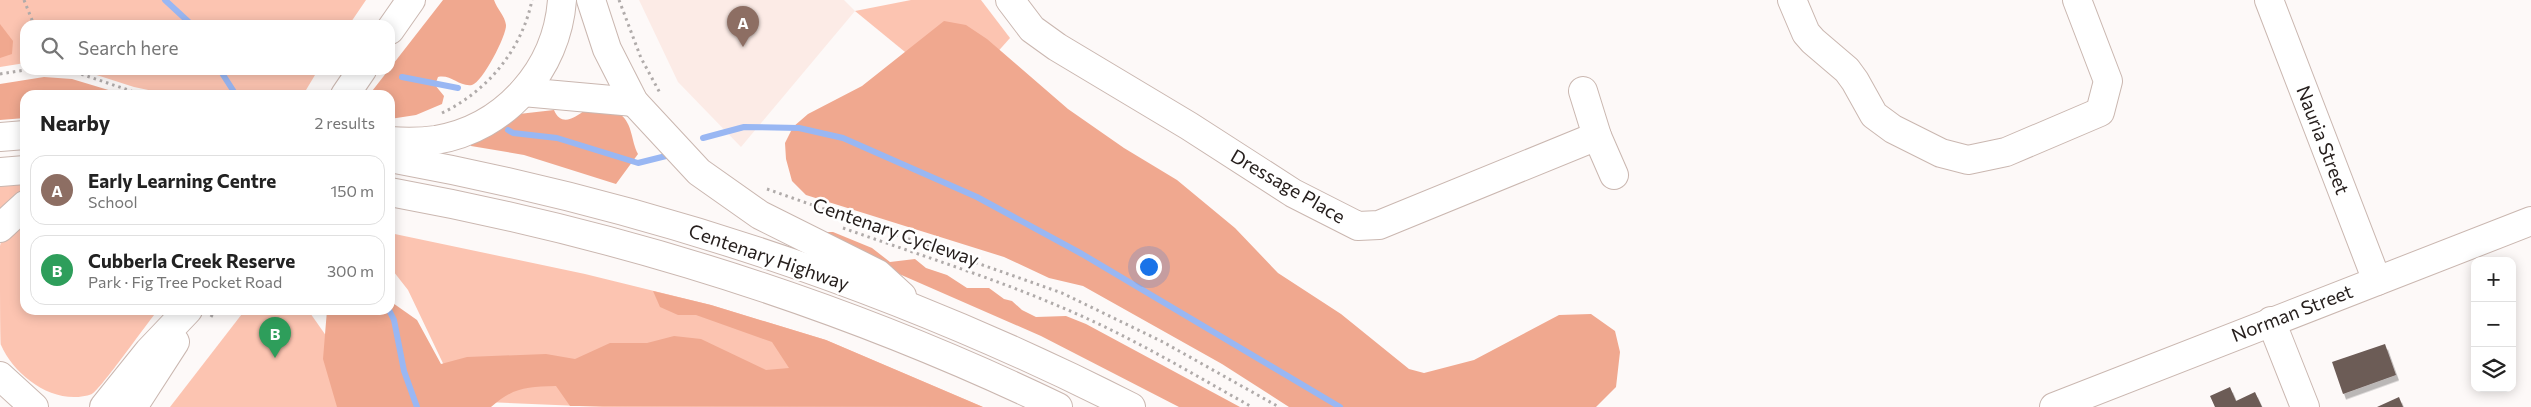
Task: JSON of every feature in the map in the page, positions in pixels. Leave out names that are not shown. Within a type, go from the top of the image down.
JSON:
[{"type":"main road","points":[[395,23],[411,0]]},
{"type":"main road","points":[[395,141],[436,140],[452,136],[483,122],[524,92],[539,74],[551,52],[562,0]]},
{"type":"main road","points":[[591,0],[607,49],[634,102],[699,172],[725,192],[792,233],[878,274],[914,307]]},
{"type":"main road","name":"Dressage Place","points":[[1010,0],[1032,29],[1058,47],[1189,126],[1293,193],[1358,226],[1379,225],[1597,136]]},
{"type":"main road","points":[[1792,0],[1806,32],[1813,41],[1851,75],[1874,115],[1893,129],[1933,149],[1968,160],[2006,152],[2100,112],[2108,81],[2077,0]]},
{"type":"main road","name":"Nauria Street","points":[[2269,0],[2377,281]]},
{"type":"main road","points":[[348,90],[359,75]]},
{"type":"main road","points":[[1583,91],[1597,136],[1614,175]]},
{"type":"main road","points":[[524,92],[634,102]]},
{"type":"main road","points":[[0,137],[20,135]]},
{"type":"main road","name":"Centenary Highway","points":[[395,159],[496,179],[654,218],[780,258],[914,307],[1076,379],[1131,407]]},
{"type":"main road","points":[[0,172],[20,170]]},
{"type":"main road","name":"Centenary Highway","points":[[395,193],[499,214],[591,236],[793,297],[992,375],[1058,407]]},
{"type":"main road","points":[[0,228],[20,210]]},
{"type":"main road","name":"Norman Street","points":[[2054,407],[2531,221]]},
{"type":"main road","points":[[104,407],[149,351],[183,315]]},
{"type":"main road","points":[[133,407],[164,362],[190,315]]},
{"type":"main road","points":[[2271,321],[2305,407]]},
{"type":"main road","points":[[0,376],[34,407]]},
{"type":"path","points":[[24,0],[32,20]]},
{"type":"path","points":[[438,114],[463,101],[492,77],[517,41],[532,0]]},
{"type":"path","points":[[619,0],[641,58],[662,95]]},
{"type":"path","points":[[0,74],[20,71]]},
{"type":"path","points":[[84,75],[129,90]]},
{"type":"path","points":[[761,186],[777,194],[1062,293],[1163,342],[1279,407]]},
{"type":"path","name":"Centenary Cycleway","points":[[838,226],[1022,292],[1088,319],[1157,354],[1252,407]]},
{"type":"shaded area","points":[[0,0],[366,0],[352,20],[20,20],[20,64],[0,67]]},
{"type":"shaded area","points":[[443,0],[494,0],[504,19],[506,25],[503,38],[482,76],[472,85],[463,84],[447,77],[438,77],[435,85],[444,96],[442,104],[416,115],[395,118],[395,90],[373,90],[385,75],[395,75],[395,62]]},
{"type":"shaded area","points":[[639,0],[844,0],[855,11],[741,147],[678,82]]},
{"type":"shaded area","points":[[911,0],[981,0],[1010,38],[977,75],[938,79],[855,11]]},
{"type":"shaded area","points":[[944,21],[966,25],[987,39],[1068,109],[1124,148],[1177,180],[1235,228],[1278,273],[1341,314],[1409,369],[1424,373],[1474,360],[1559,315],[1591,314],[1615,331],[1620,352],[1616,387],[1596,407],[1289,407],[1222,364],[1083,286],[1049,278],[1004,257],[806,195],[792,181],[786,159],[785,143],[793,127],[808,114],[862,86]]},
{"type":"shaded area","points":[[0,24],[13,41],[12,54],[0,58]]},
{"type":"shaded area","points":[[97,75],[315,75],[306,90],[148,90]]},
{"type":"shaded area","points":[[44,77],[72,79],[108,90],[20,90],[20,118],[0,120],[0,84]]},
{"type":"shaded area","points":[[554,110],[564,120],[573,118],[585,110],[620,114],[624,118],[630,128],[638,154],[616,184],[524,155],[471,146],[470,142],[519,114]]},
{"type":"shaded area","points":[[20,182],[20,194],[0,210],[0,183]]},
{"type":"shaded area","points":[[20,222],[20,315],[154,315],[105,381],[92,394],[78,397],[65,396],[51,393],[38,386],[16,368],[7,357],[1,345],[0,246],[1,242]]},
{"type":"shaded area","points":[[827,232],[833,232],[872,248],[890,262],[915,259],[926,268],[947,275],[967,288],[989,288],[1036,317],[1066,316],[1086,324],[1240,407],[1179,407],[1041,336],[826,242],[823,235]]},
{"type":"shaded area","points":[[395,234],[585,274],[711,305],[826,340],[983,407],[603,407],[461,401],[408,290],[395,273]]},
{"type":"shaded area","points":[[653,291],[711,305],[826,340],[983,407],[570,406],[556,386],[521,389],[507,395],[491,407],[337,407],[323,359],[327,315],[395,315],[395,305],[417,320],[441,364],[467,357],[546,354],[575,359],[610,343],[647,343],[674,336],[701,339],[766,370],[789,368],[772,342],[696,315],[678,315],[660,307]]},
{"type":"shaded area","points":[[241,315],[312,315],[376,407],[170,407]]},
{"type":"building","points":[[2385,344],[2396,375],[2343,394],[2332,362]]},
{"type":"building","points":[[2230,387],[2236,401],[2255,392],[2262,407],[2215,407],[2210,396]]},
{"type":"building","points":[[2399,397],[2403,407],[2377,407]]},
{"type":"waterway","points":[[165,0],[187,20]]},
{"type":"waterway","points":[[223,75],[233,90]]},
{"type":"waterway","points":[[402,77],[458,88]]},
{"type":"waterway","points":[[703,138],[744,127],[799,128],[843,138],[977,197],[1082,254],[1340,407]]},
{"type":"waterway","points":[[508,130],[513,133],[557,138],[638,163],[670,155]]},
{"type":"waterway","points":[[392,315],[404,371],[417,407]]},
{"type":"place","name":"Early Learning Centre","points":[[743,47]]},
{"type":"place","name":"Cubberla Creek Reserve","points":[[275,358]]}]
